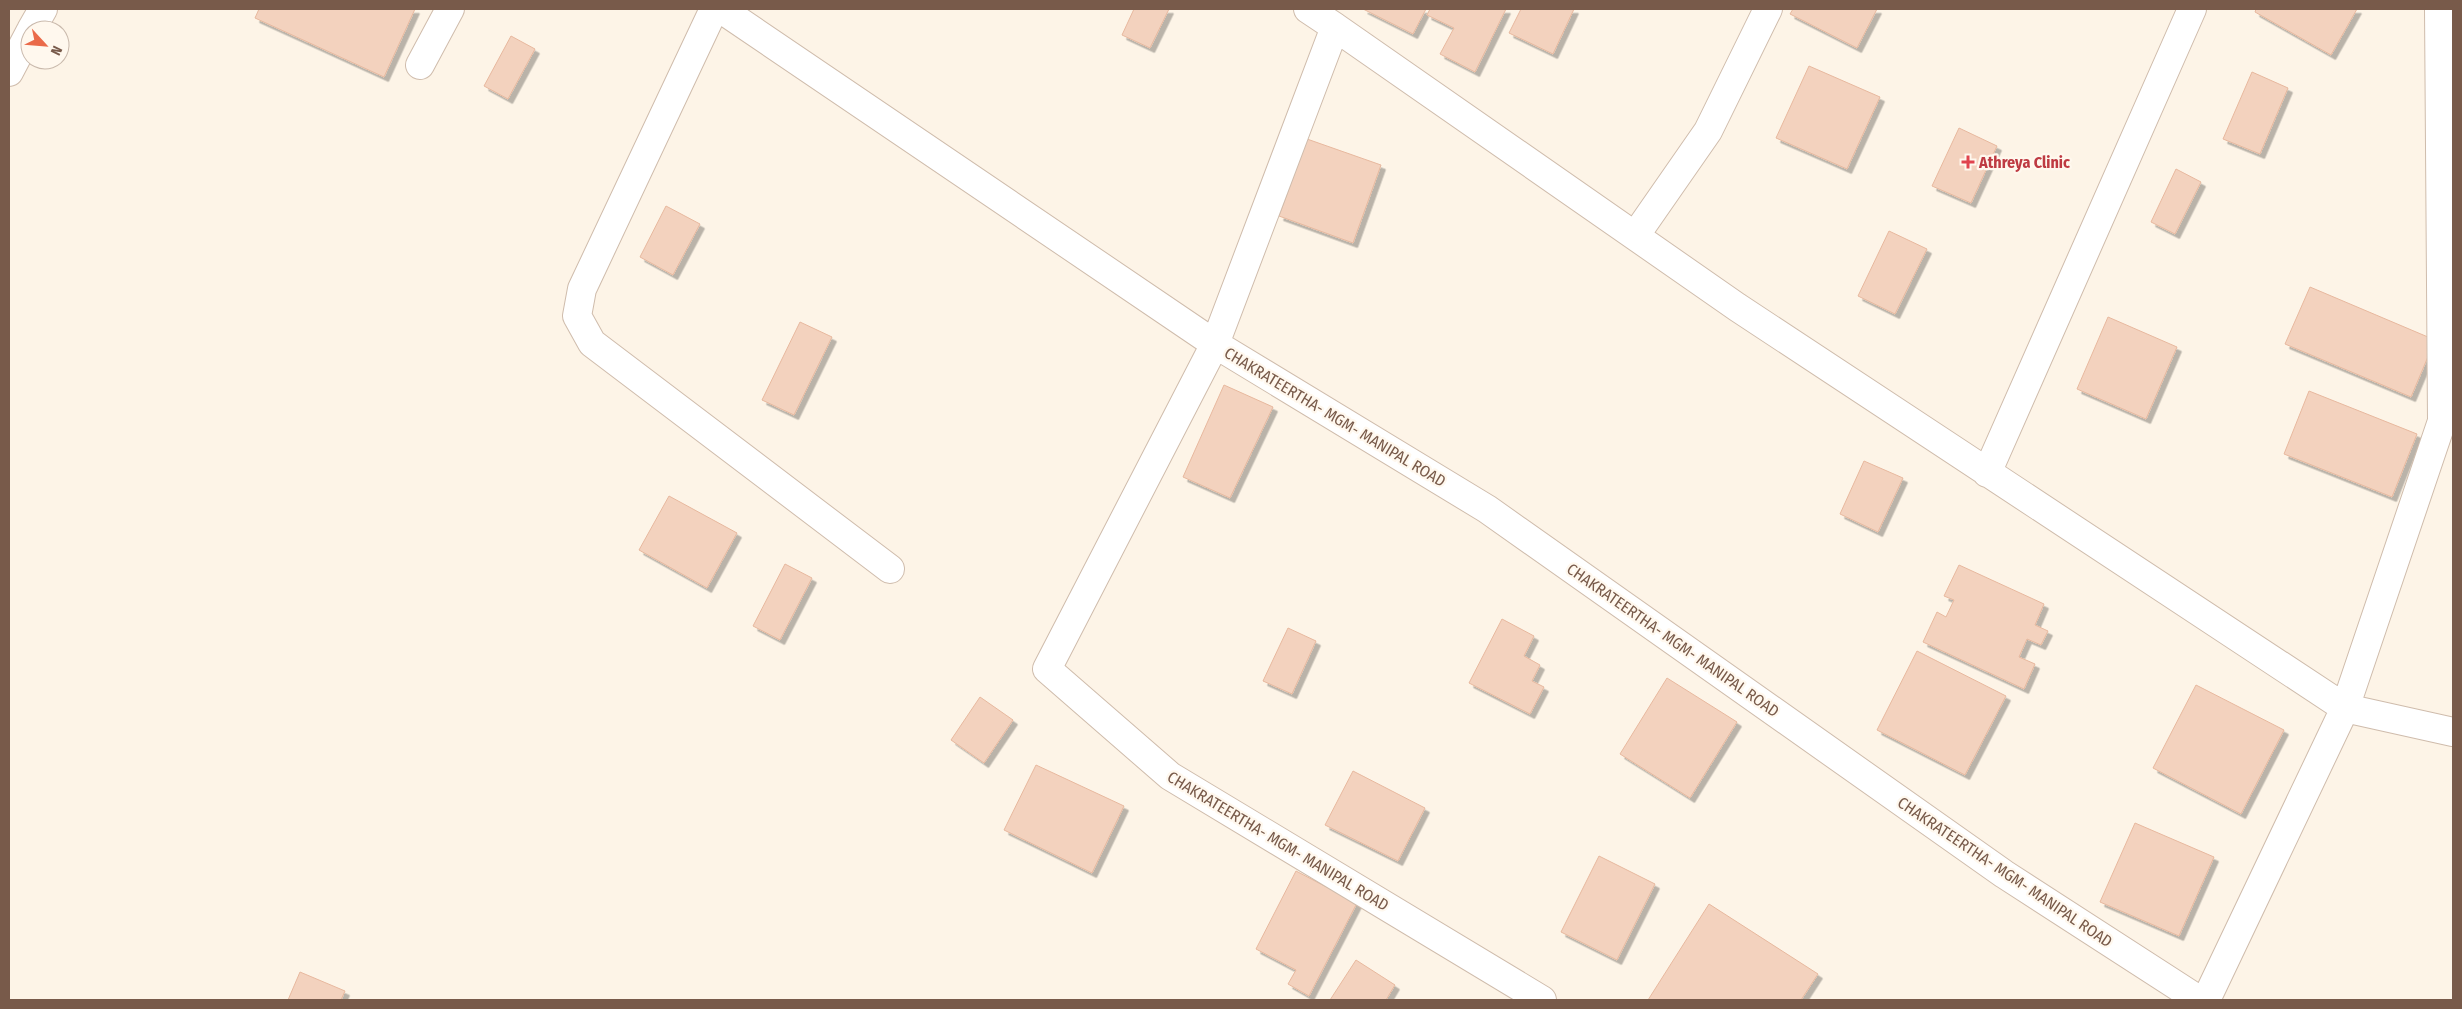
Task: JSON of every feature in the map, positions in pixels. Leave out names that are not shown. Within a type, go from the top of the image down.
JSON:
[{"type":"street","points":[[37,20],[43,9]]},
{"type":"street","points":[[420,65],[450,9]]},
{"type":"street","points":[[714,9],[582,289],[577,316],[592,343],[890,570]]},
{"type":"street","points":[[722,9],[1215,344],[1335,27]]},
{"type":"street","points":[[1308,9],[1737,307],[2344,708],[2453,732]]},
{"type":"street","points":[[1636,236],[1708,131],[1768,9]]},
{"type":"street","points":[[1988,473],[2192,9]]},
{"type":"street","points":[[2206,1000],[2344,708],[2442,421],[2439,9]]},
{"type":"street","points":[[9,72],[20,52]]},
{"type":"street","name":"CHAKRATEERTHA- MGM- MANIPAL ROAD","points":[[1542,1000],[1170,776],[1047,669],[1215,344],[1487,508],[2004,874],[2199,1000]]},
{"type":"building","points":[[259,9],[415,9],[384,77],[255,18]]},
{"type":"building","points":[[1134,9],[1169,9],[1150,48],[1122,35]]},
{"type":"building","points":[[1363,9],[1426,9],[1413,34]]},
{"type":"building","points":[[1430,9],[1506,9],[1475,72],[1440,54],[1454,28],[1427,15]]},
{"type":"building","points":[[1521,9],[1574,9],[1553,54],[1509,33]]},
{"type":"building","points":[[1793,9],[1877,9],[1857,48],[1790,14]]},
{"type":"building","points":[[2256,9],[2357,9],[2331,55],[2255,12]]},
{"type":"building","points":[[511,36],[535,49],[508,99],[484,86]]},
{"type":"building","points":[[1809,66],[1880,97],[1847,169],[1776,138]]},
{"type":"building","points":[[2252,72],[2288,88],[2260,154],[2223,139]]},
{"type":"building","points":[[1959,128],[1997,146],[1971,203],[1932,186]]},
{"type":"building","points":[[1307,139],[1381,165],[1353,243],[1279,216]]},
{"type":"building","points":[[2176,169],[2201,182],[2175,234],[2151,222]]},
{"type":"building","points":[[666,206],[700,224],[673,275],[640,257]]},
{"type":"building","points":[[1889,231],[1927,249],[1895,314],[1858,296]]},
{"type":"building","points":[[2310,287],[2435,340],[2411,397],[2285,344]]},
{"type":"building","points":[[2108,317],[2177,347],[2146,419],[2077,389]]},
{"type":"building","points":[[800,322],[832,337],[794,415],[762,400]]},
{"type":"building","points":[[1224,385],[1273,407],[1230,498],[1183,477]]},
{"type":"building","points":[[2309,391],[2417,434],[2392,497],[2284,454]]},
{"type":"building","points":[[1864,461],[1903,478],[1878,532],[1840,514]]},
{"type":"building","points":[[669,496],[737,533],[707,588],[639,550]]},
{"type":"building","points":[[785,564],[812,578],[780,640],[753,626]]},
{"type":"building","points":[[1959,565],[2044,604],[2035,625],[2048,631],[2041,645],[2027,639],[2019,657],[2035,664],[2024,689],[1923,642],[1937,612],[1946,617],[1954,600],[1944,596]]},
{"type":"building","points":[[1502,619],[1534,636],[1524,656],[1540,665],[1532,681],[1544,687],[1530,714],[1469,683]]},
{"type":"building","points":[[1288,628],[1316,641],[1292,694],[1263,681]]},
{"type":"building","points":[[1917,651],[2006,696],[1965,775],[1877,730]]},
{"type":"building","points":[[1667,678],[1737,722],[1690,798],[1620,754]]},
{"type":"building","points":[[2196,685],[2284,730],[2241,814],[2153,768]]},
{"type":"building","points":[[980,697],[1013,720],[984,763],[951,740]]},
{"type":"building","points":[[1036,765],[1124,806],[1092,873],[1004,830]]},
{"type":"building","points":[[1353,771],[1425,808],[1398,861],[1325,825]]},
{"type":"building","points":[[2135,823],[2214,857],[2179,936],[2100,902]]},
{"type":"building","points":[[1599,856],[1655,884],[1617,960],[1561,932]]},
{"type":"building","points":[[1296,871],[1357,903],[1309,996],[1288,984],[1296,970],[1256,949]]},
{"type":"building","points":[[1709,904],[1818,974],[1801,1000],[1648,1000]]},
{"type":"building","points":[[1356,960],[1395,985],[1386,1000],[1330,1000]]},
{"type":"building","points":[[300,972],[345,991],[341,1000],[288,1000]]},
{"type":"place","name":"Athreya Clinic","points":[[1968,162]]}]
